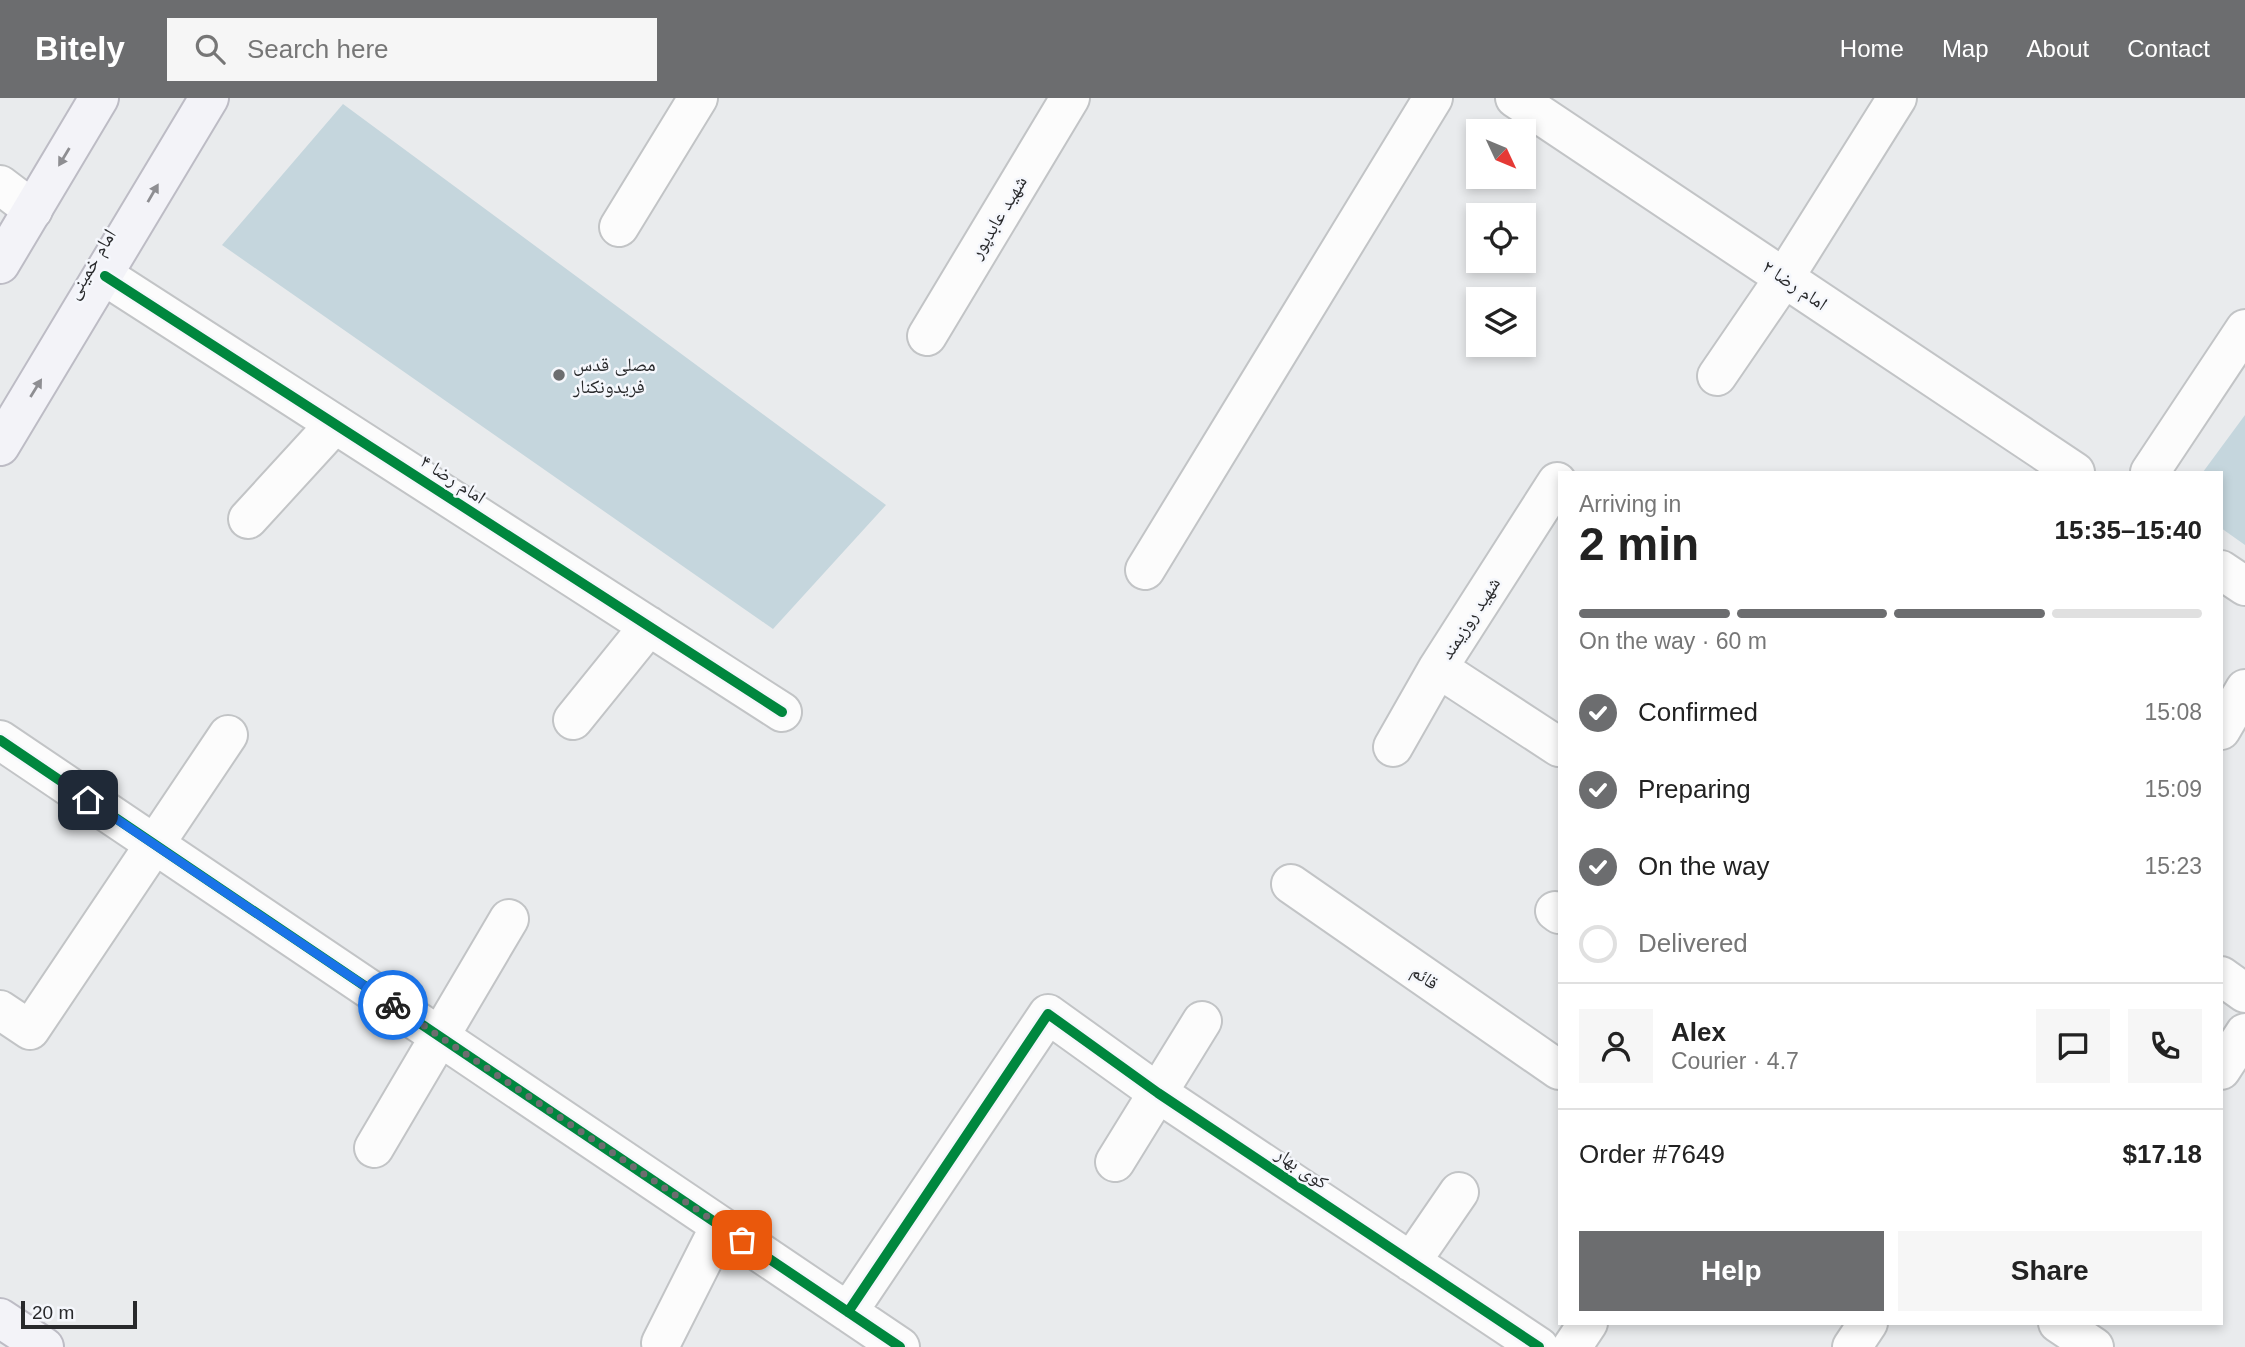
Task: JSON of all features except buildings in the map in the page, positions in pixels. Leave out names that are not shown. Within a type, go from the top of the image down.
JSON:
[{"type":"main road","points":[[0,264],[99,98]]},
{"type":"main road","name":"امام خمینی","points":[[0,446],[105,276],[209,98]]},
{"type":"main road","points":[[0,1318],[44,1347]]},
{"type":"street","points":[[619,228],[698,98]]},
{"type":"street","name":"شهید عابدپور","points":[[927,336],[1070,98]]},
{"type":"street","points":[[1146,570],[1433,98]]},
{"type":"street","name":"امام رضا ۲","points":[[1515,98],[2074,471]]},
{"type":"street","points":[[1717,376],[1784,278],[1897,98]]},
{"type":"street","points":[[0,186],[33,210]]},
{"type":"street","name":"امام رضا ۴","points":[[105,276],[782,712]]},
{"type":"street","points":[[2151,471],[2245,329]]},
{"type":"street","points":[[248,519],[334,424]]},
{"type":"street","name":"شهید روزیمند","points":[[1557,482],[1438,668],[1558,746]]},
{"type":"street","points":[[2223,571],[2245,586]]},
{"type":"street","points":[[573,720],[649,626]]},
{"type":"street","points":[[1393,747],[1438,668]]},
{"type":"street","points":[[2223,727],[2245,689]]},
{"type":"street","points":[[0,1010],[30,1030],[228,735]]},
{"type":"street","points":[[0,740],[900,1347]]},
{"type":"street","name":"قائم","points":[[1291,884],[1558,1069]]},
{"type":"street","points":[[374,1148],[509,919]]},
{"type":"street","points":[[2223,977],[2245,993]]},
{"type":"street","name":"کوی بهار","points":[[848,1312],[1048,1014],[1158,1093],[1539,1347]]},
{"type":"street","points":[[1115,1162],[1202,1021]]},
{"type":"street","points":[[2223,1067],[2245,1032]]},
{"type":"street","points":[[1411,1262],[1459,1192]]},
{"type":"street","points":[[661,1343],[720,1226]]},
{"type":"street","points":[[1572,1347],[1587,1325]]},
{"type":"street","points":[[1852,1347],[1867,1325]]},
{"type":"street","points":[[2061,1325],[2094,1347]]},
{"type":"cycle path","points":[[105,276],[782,712]]},
{"type":"cycle path","points":[[0,740],[900,1347]]},
{"type":"cycle path","points":[[848,1312],[1048,1014],[1158,1093],[1539,1347]]},
{"type":"way so far","points":[[393,1005],[742,1240]]},
{"type":"place","name":"مصلی قدس فریدونکنار","points":[[559,375]]},
{"type":"route","points":[[88,800],[393,1005]]}]
